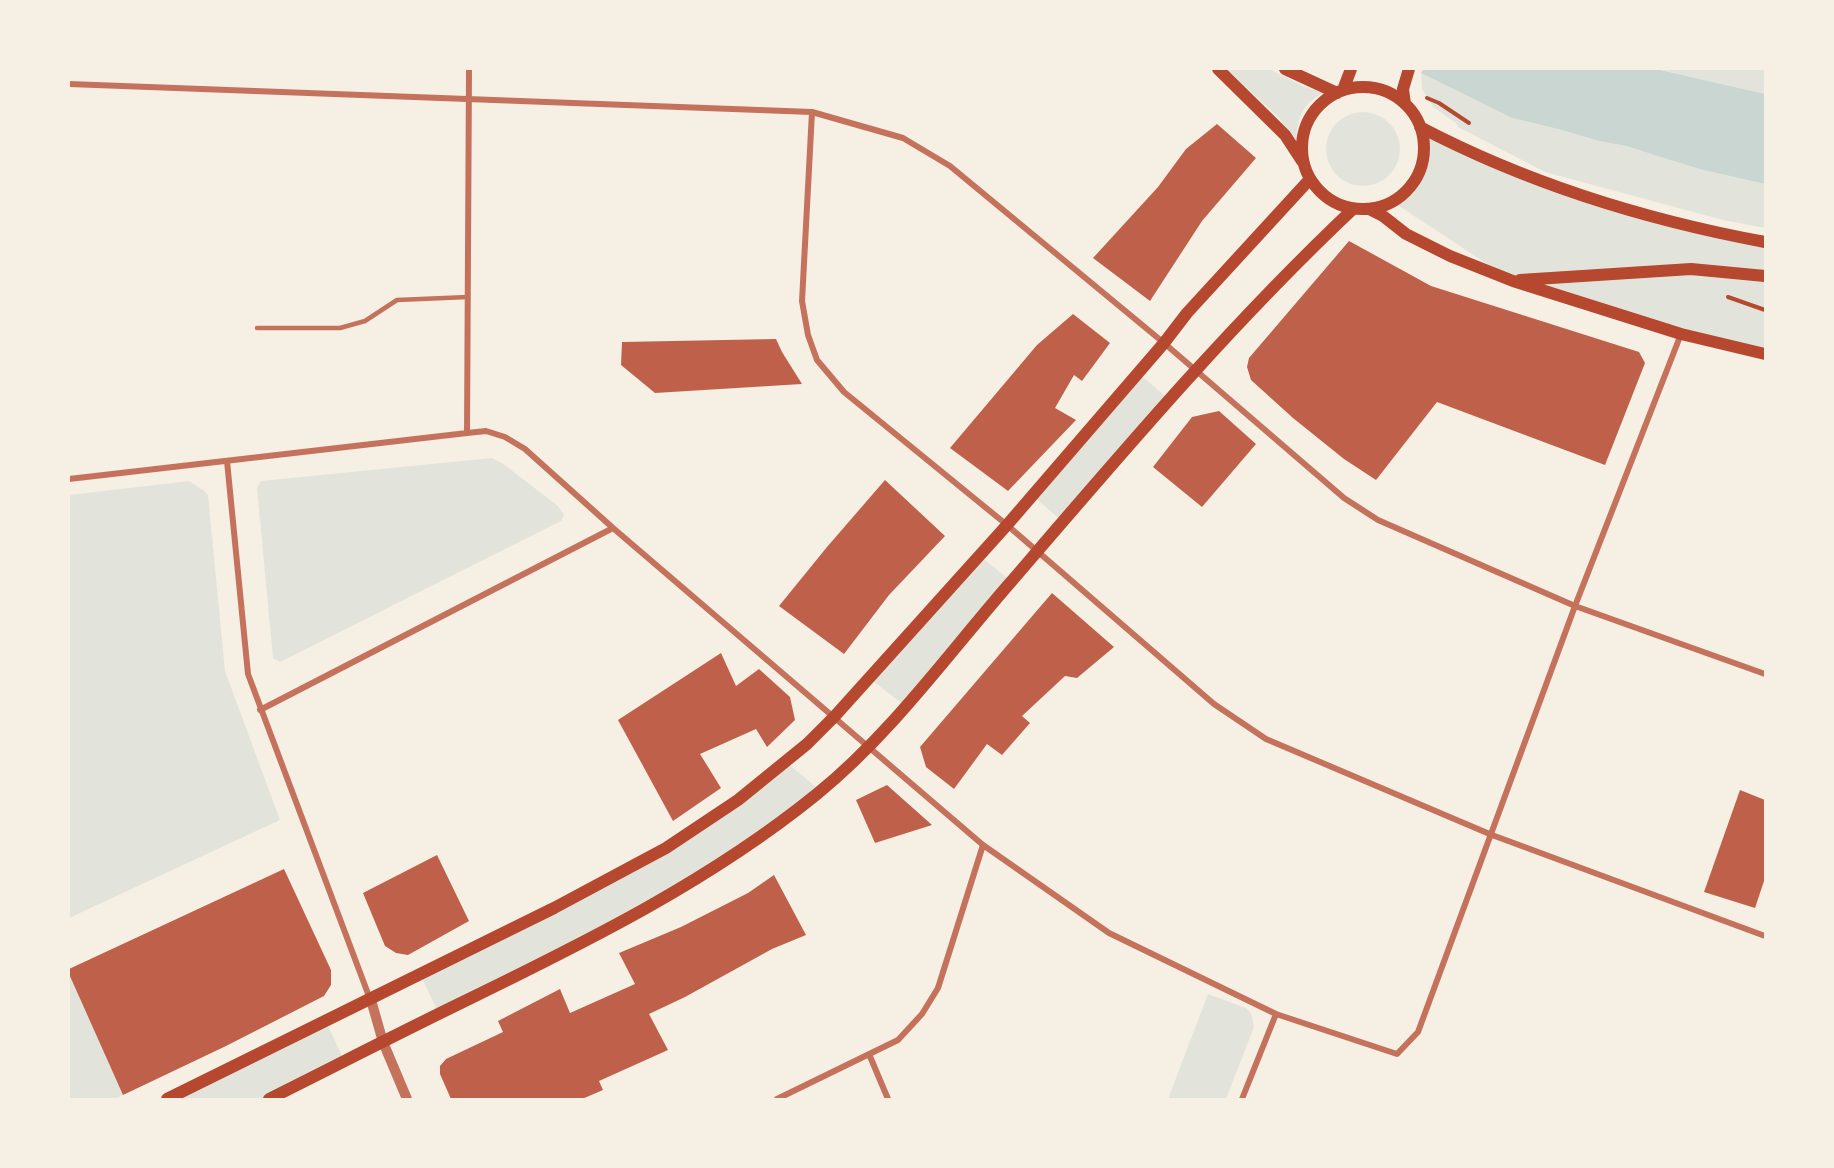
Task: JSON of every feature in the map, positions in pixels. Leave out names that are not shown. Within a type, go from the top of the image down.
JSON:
[{"type":"main road","points":[[1218,69],[1285,135],[1303,163],[1310,179],[1321,193],[1335,204],[1353,209],[1371,210],[1383,216],[1406,234],[1450,256],[1513,281],[1681,334],[1765,354]]},
{"type":"main road","points":[[1285,69],[1340,91]]},
{"type":"main road","points":[[1340,91],[1351,69]]},
{"type":"main road","points":[[1405,104],[1403,88],[1409,69]]},
{"type":"main road","points":[[1303,163],[1302,142],[1307,122],[1320,104],[1340,91],[1365,87],[1376,88],[1405,104],[1420,127],[1424,141],[1423,160],[1413,184],[1402,196],[1371,210]]},
{"type":"main road","points":[[1420,127],[1516,172],[1627,208],[1719,233],[1765,242]]},
{"type":"main road","points":[[167,1099],[554,908],[666,848],[738,800],[800,750],[834,717],[1007,525],[1164,343],[1187,313],[1310,179]]},
{"type":"main road","points":[[269,1099],[582,944],[687,885],[753,844],[820,791],[869,746],[1195,371],[1324,236],[1353,209]]},
{"type":"main road","points":[[1513,281],[1691,268],[1765,276]]},
{"type":"street","points":[[467,433],[469,69]]},
{"type":"street","points":[[69,84],[812,112],[903,138],[950,166],[1164,343],[1344,498],[1378,520],[1575,606],[1765,674]]},
{"type":"street","points":[[812,112],[801,301],[808,335],[817,360],[844,392],[1007,525],[1214,705],[1266,739],[1492,835],[1765,936]]},
{"type":"street","points":[[69,479],[486,431],[506,437],[525,449],[613,528],[983,845],[1109,933],[1276,1014],[1397,1053],[1419,1032],[1575,606],[1681,334]]},
{"type":"street","points":[[227,461],[248,674],[370,1000],[383,1042],[407,1099]]},
{"type":"street","points":[[260,710],[613,528]]},
{"type":"street","points":[[777,1099],[898,1040],[922,1014],[938,988],[983,845]]},
{"type":"street","points":[[1242,1099],[1276,1014]]},
{"type":"street","points":[[869,1054],[888,1099]]},
{"type":"lane","points":[[257,328],[340,328],[365,321],[397,300],[468,297]]},
{"type":"path","points":[[1403,88],[1438,103],[1474,126]]},
{"type":"shaded area","points":[[1227,69],[1269,69],[1323,93],[1310,102],[1302,112],[1296,141],[1279,118]]},
{"type":"shaded area","points":[[1423,69],[1656,69],[1765,94],[1765,184],[1699,169],[1626,146],[1512,118],[1421,73]]},
{"type":"shaded area","points":[[1656,69],[1765,69],[1765,94]]},
{"type":"shaded area","points":[[1421,73],[1512,118],[1626,146],[1699,169],[1765,184],[1765,228],[1723,220],[1545,172],[1458,127],[1456,123],[1433,107],[1422,89]]},
{"type":"shaded area","points":[[1363,112],[1384,118],[1394,128],[1400,149],[1394,170],[1384,180],[1363,186],[1342,180],[1332,170],[1326,149],[1332,128],[1342,118]]},
{"type":"shaded area","points":[[1420,127],[1516,172],[1765,245],[1765,354],[1513,281],[1393,202],[1410,187],[1420,169],[1423,150]]},
{"type":"shaded area","points":[[1138,373],[1170,400],[1063,522],[1033,496]]},
{"type":"shaded area","points":[[492,458],[502,463],[558,506],[564,515],[561,521],[280,662],[273,658],[257,488],[261,481]]},
{"type":"shaded area","points":[[189,481],[208,495],[225,671],[280,820],[69,918],[69,495]]},
{"type":"shaded area","points":[[980,556],[1011,581],[905,706],[869,678]]},
{"type":"shaded area","points":[[786,762],[821,791],[753,844],[439,1014],[420,974],[666,848]]},
{"type":"shaded area","points":[[69,974],[123,1095],[115,1099],[69,1099]]},
{"type":"shaded area","points":[[1208,994],[1246,1008],[1251,1013],[1254,1027],[1226,1099],[1168,1099]]},
{"type":"shaded area","points":[[326,1021],[344,1061],[269,1099],[167,1099]]},
{"type":"building","points":[[1217,124],[1256,158],[1202,221],[1150,301],[1093,258],[1158,187],[1186,149]]},
{"type":"building","points":[[1349,241],[1431,286],[1639,352],[1645,363],[1605,465],[1437,402],[1376,480],[1344,459],[1293,418],[1251,380],[1247,367],[1249,358]]},
{"type":"building","points":[[1073,314],[1110,343],[1082,381],[1074,375],[1055,408],[1076,420],[1008,491],[950,448],[1037,345]]},
{"type":"building","points":[[776,339],[802,384],[655,393],[621,365],[622,342]]},
{"type":"building","points":[[1219,411],[1256,444],[1202,507],[1153,467],[1192,417]]},
{"type":"building","points":[[885,480],[945,536],[889,595],[844,654],[779,606]]},
{"type":"building","points":[[1052,593],[1114,647],[1077,678],[1065,676],[1022,716],[1030,723],[1002,755],[987,744],[954,789],[926,767],[920,747]]},
{"type":"building","points":[[721,653],[736,686],[759,669],[790,697],[795,720],[767,747],[756,729],[700,754],[721,788],[673,821],[618,720]]},
{"type":"building","points":[[887,785],[932,825],[875,843],[856,800]]},
{"type":"building","points":[[1740,790],[1765,800],[1765,878],[1755,908],[1704,892]]},
{"type":"building","points":[[437,855],[469,921],[408,955],[396,953],[385,946],[363,893]]},
{"type":"building","points":[[284,869],[331,970],[331,985],[324,996],[123,1095],[69,974],[69,969]]},
{"type":"building","points":[[774,875],[806,935],[772,949],[649,1014],[668,1050],[599,1081],[603,1090],[582,1099],[451,1099],[440,1074],[440,1066],[446,1059],[503,1032],[498,1021],[560,989],[570,1013],[635,984],[619,953],[681,927],[748,893]]}]
